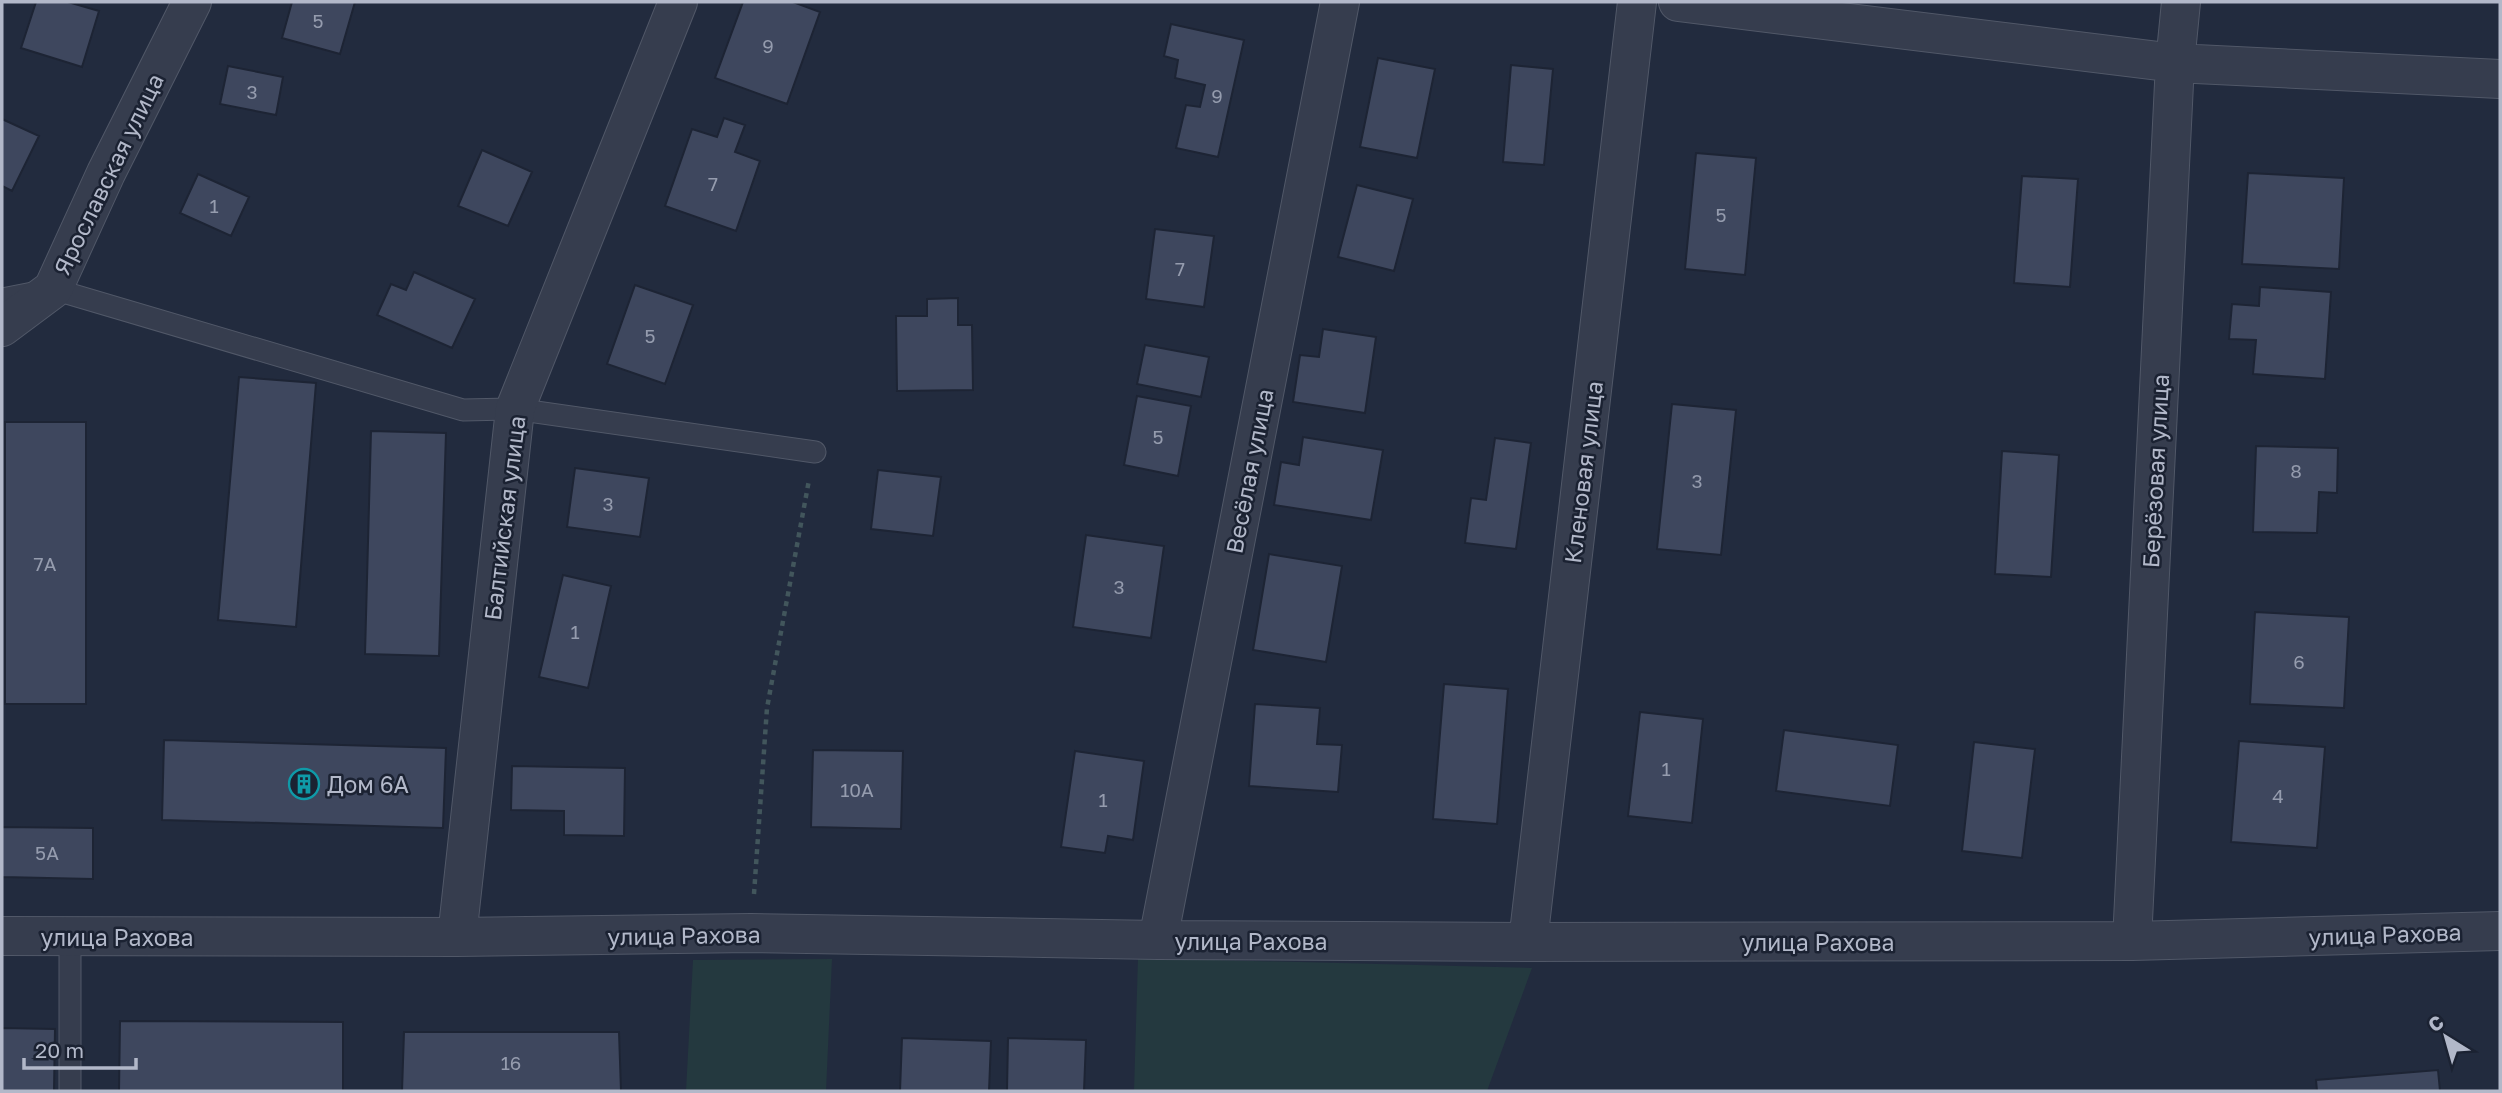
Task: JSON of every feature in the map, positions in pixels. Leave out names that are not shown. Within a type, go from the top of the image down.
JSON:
[{"type":"street","name":"Ярославская улица","points":[[2,327],[53,289],[106,173],[192,2]]},
{"type":"street","name":"Балтийская улица","points":[[457,937],[515,409],[678,2]]},
{"type":"street","name":"Весёлая улица","points":[[1158,940],[1340,2]]},
{"type":"street","name":"Кленовая улица","points":[[1528,942],[1637,2]]},
{"type":"street","points":[[1678,2],[2175,63],[2500,79]]},
{"type":"street","name":"Берёзовая улица","points":[[2132,941],[2175,63],[2181,2]]},
{"type":"street","name":"улица Рахова","points":[[2,936],[457,937],[751,933],[1158,940],[2132,941],[2500,931]]},
{"type":"lane","points":[[2,299],[53,289],[463,410],[515,409],[815,452]]},
{"type":"lane","points":[[70,936],[70,1091]]},
{"type":"path","points":[[751,933],[767,708],[815,452]]},
{"type":"green space","points":[[1138,958],[1532,968],[1487,1091],[1134,1091]]},
{"type":"green space","points":[[832,959],[826,1091],[686,1091],[693,960]]},
{"type":"building","points":[[36,2],[68,2],[99,11],[82,67],[21,48]]},
{"type":"building","points":[[292,2],[355,2],[340,54],[282,38]]},
{"type":"building","points":[[743,2],[793,2],[820,12],[787,104],[715,78]]},
{"type":"building","points":[[1171,24],[1244,40],[1218,157],[1176,148],[1186,105],[1200,107],[1205,85],[1175,78],[1178,60],[1164,56]]},
{"type":"building","points":[[1378,58],[1435,69],[1417,158],[1360,147]]},
{"type":"building","points":[[1511,65],[1553,69],[1544,165],[1503,162]]},
{"type":"building","points":[[228,66],[283,77],[276,115],[220,104]]},
{"type":"building","points":[[724,118],[745,125],[735,152],[760,161],[736,231],[665,206],[692,129],[717,137]]},
{"type":"building","points":[[2,119],[39,136],[12,191],[2,186]]},
{"type":"building","points":[[482,150],[532,172],[508,226],[458,206]]},
{"type":"building","points":[[1696,153],[1756,158],[1745,275],[1685,269]]},
{"type":"building","points":[[2248,173],[2344,178],[2339,269],[2242,264]]},
{"type":"building","points":[[198,174],[249,197],[231,236],[180,213]]},
{"type":"building","points":[[2022,176],[2078,179],[2070,287],[2014,283]]},
{"type":"building","points":[[1357,185],[1413,199],[1394,271],[1338,257]]},
{"type":"building","points":[[1155,229],[1214,236],[1204,307],[1146,299]]},
{"type":"building","points":[[414,272],[475,299],[452,348],[377,315],[391,284],[406,290]]},
{"type":"building","points":[[635,285],[693,305],[665,384],[607,364]]},
{"type":"building","points":[[2260,287],[2331,292],[2325,379],[2253,374],[2256,340],[2229,339],[2232,304],[2259,306]]},
{"type":"building","points":[[958,298],[958,325],[972,325],[973,390],[897,391],[896,316],[927,316],[927,299]]},
{"type":"building","points":[[1323,329],[1376,337],[1365,413],[1293,402],[1300,355],[1319,357]]},
{"type":"building","points":[[1145,345],[1209,357],[1201,397],[1137,384]]},
{"type":"building","points":[[239,377],[316,383],[296,627],[218,620]]},
{"type":"building","points":[[1137,396],[1191,406],[1178,476],[1124,465]]},
{"type":"building","points":[[1672,404],[1736,410],[1721,555],[1657,549]]},
{"type":"building","points":[[5,422],[86,422],[86,704],[5,704]]},
{"type":"building","points":[[371,431],[446,433],[439,656],[365,654]]},
{"type":"building","points":[[1303,437],[1383,450],[1371,520],[1274,505],[1281,462],[1299,465]]},
{"type":"building","points":[[1495,438],[1531,443],[1516,549],[1465,543],[1471,498],[1486,500]]},
{"type":"building","points":[[2256,446],[2338,448],[2337,493],[2319,492],[2317,533],[2253,532]]},
{"type":"building","points":[[2002,451],[2059,455],[2051,577],[1995,574]]},
{"type":"building","points":[[575,468],[649,478],[640,537],[567,527]]},
{"type":"building","points":[[878,470],[941,477],[933,536],[871,529]]},
{"type":"building","points":[[1086,535],[1164,546],[1151,638],[1073,627]]},
{"type":"building","points":[[1269,554],[1342,566],[1326,662],[1253,650]]},
{"type":"building","points":[[563,575],[611,586],[588,688],[539,677]]},
{"type":"building","points":[[2255,612],[2349,617],[2344,708],[2250,704]]},
{"type":"building","points":[[1444,684],[1508,689],[1497,824],[1433,819]]},
{"type":"building","points":[[1255,704],[1320,708],[1317,744],[1342,745],[1338,792],[1249,786]]},
{"type":"building","points":[[1640,712],[1703,719],[1692,823],[1628,816]]},
{"type":"building","points":[[1784,730],[1898,745],[1890,806],[1776,791]]},
{"type":"building","name":"Дом 6А","points":[[164,740],[446,748],[443,828],[162,820]]},
{"type":"building","points":[[2239,741],[2325,747],[2317,848],[2231,842]]},
{"type":"building","points":[[1974,742],[2035,749],[2022,858],[1962,851]]},
{"type":"building","points":[[813,750],[903,751],[901,829],[811,827]]},
{"type":"building","points":[[1075,751],[1144,761],[1133,840],[1108,836],[1105,853],[1061,847]]},
{"type":"building","points":[[512,766],[625,768],[624,836],[564,835],[564,811],[511,810]]},
{"type":"building","points":[[2,827],[93,828],[93,879],[2,877]]},
{"type":"building","points":[[120,1021],[343,1022],[343,1091],[119,1091]]},
{"type":"building","points":[[2,1028],[55,1029],[54,1091],[2,1091]]},
{"type":"building","points":[[404,1032],[619,1032],[621,1091],[402,1091]]},
{"type":"building","points":[[902,1038],[991,1041],[989,1091],[900,1091]]},
{"type":"building","points":[[1008,1038],[1086,1040],[1084,1091],[1007,1091]]},
{"type":"building","points":[[2438,1070],[2440,1091],[2317,1091],[2316,1080]]},
{"type":"place","name":"Дом 6А","points":[[304,784]]}]
